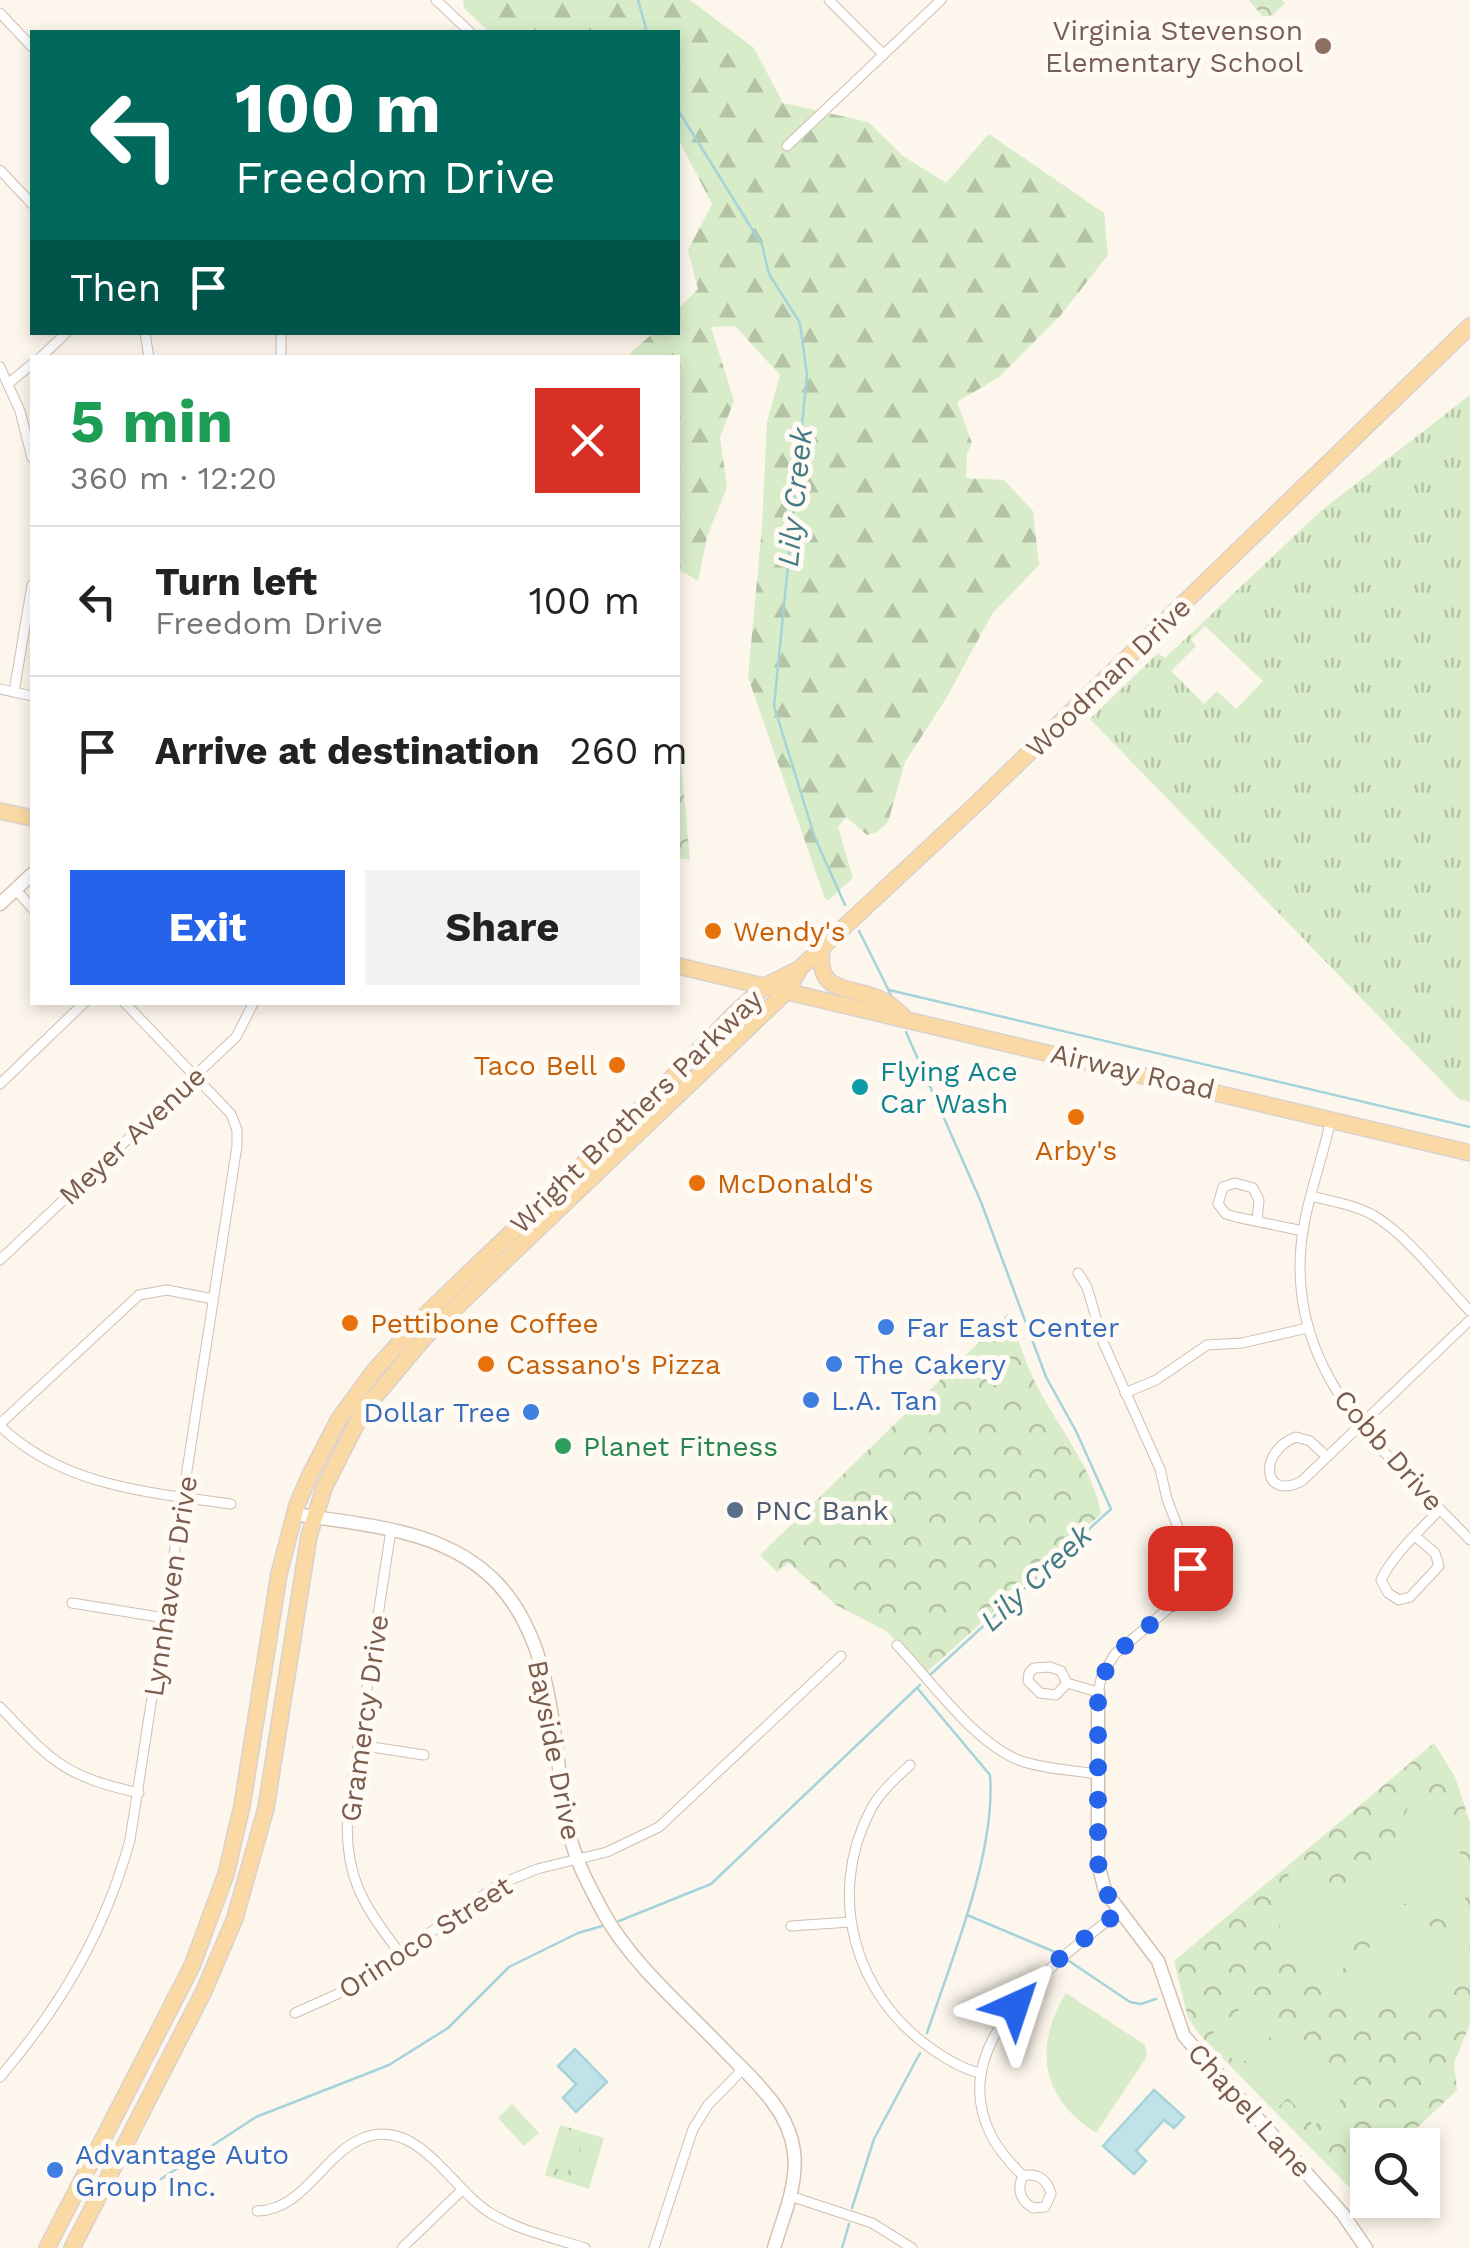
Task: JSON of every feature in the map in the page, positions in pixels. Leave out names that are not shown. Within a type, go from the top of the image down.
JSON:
[{"type":"main road","name":"Woodman Drive","points":[[800,969],[974,808],[1470,326]]},
{"type":"main road","name":"Woodman Drive","points":[[1414,382],[1470,341]]},
{"type":"main road","points":[[0,811],[30,818]]},
{"type":"main road","points":[[822,948],[822,974],[850,992],[883,1000],[906,1018]]},
{"type":"main road","name":"Airway Road","points":[[680,966],[1470,1153]]},
{"type":"main road","name":"Wright Brothers Parkway","points":[[47,2248],[192,1966],[226,1874],[242,1806],[279,1574],[310,1475],[339,1419],[393,1349],[732,1015],[800,969]]},
{"type":"main road","name":"Wright Brothers Parkway","points":[[72,2248],[204,1992],[248,1879],[266,1808],[301,1576],[314,1517],[340,1452],[364,1411],[425,1337],[691,1081],[775,988],[800,969]]},
{"type":"main road","points":[[697,970],[732,994],[736,1003],[732,1015]]},
{"type":"street","points":[[436,0],[468,30]]},
{"type":"street","points":[[829,0],[882,53]]},
{"type":"street","points":[[787,146],[941,0]]},
{"type":"street","points":[[0,13],[30,44]]},
{"type":"street","points":[[0,170],[30,202]]},
{"type":"street","points":[[43,355],[64,335]]},
{"type":"street","points":[[9,383],[30,366]]},
{"type":"street","points":[[0,367],[9,383],[30,451]]},
{"type":"street","points":[[14,692],[30,597]]},
{"type":"street","points":[[0,689],[30,696]]},
{"type":"street","points":[[0,904],[30,876]]},
{"type":"street","points":[[16,890],[30,906]]},
{"type":"street","points":[[0,1084],[82,1005]]},
{"type":"street","name":"Lynnhaven Drive","points":[[2,2071],[52,2012],[100,1928],[122,1868],[138,1793],[184,1498],[236,1130],[231,1114],[127,1005]]},
{"type":"street","name":"Meyer Avenue","points":[[0,1260],[236,1036],[252,1005]]},
{"type":"street","name":"Cobb Drive","points":[[1331,1119],[1303,1231],[1301,1290],[1307,1328],[1329,1380],[1360,1424],[1470,1540]]},
{"type":"street","points":[[1257,1221],[1258,1200],[1253,1188],[1235,1182],[1223,1187],[1217,1198],[1221,1209],[1236,1217],[1303,1231]]},
{"type":"street","points":[[1312,1196],[1347,1204],[1374,1216],[1398,1234],[1470,1311]]},
{"type":"street","points":[[1067,1683],[1098,1692],[1102,1675],[1115,1654],[1169,1609],[1183,1591],[1190,1568],[1160,1469],[1103,1342],[1087,1287],[1078,1273]]},
{"type":"street","points":[[213,1298],[167,1290],[139,1295],[0,1425],[30,1451],[90,1481],[231,1504]]},
{"type":"street","points":[[1327,1457],[1310,1441],[1296,1437],[1272,1456],[1268,1471],[1274,1482],[1292,1487],[1327,1457],[1470,1320]]},
{"type":"street","points":[[1125,1393],[1156,1380],[1206,1345],[1242,1343],[1307,1328]]},
{"type":"street","points":[[1415,1536],[1435,1552],[1439,1566],[1410,1597],[1400,1600],[1388,1593],[1381,1580],[1388,1567],[1415,1536],[1440,1509]]},
{"type":"street","name":"Bayside Drive","points":[[295,1514],[391,1530],[440,1543],[470,1560],[500,1586],[524,1620],[546,1688],[577,1860],[621,1939],[779,2110],[791,2136],[795,2169],[774,2248]]},
{"type":"street","name":"Gramercy Drive","points":[[391,1530],[348,1820],[352,1878],[372,1918],[400,1953]]},
{"type":"street","points":[[72,1603],[165,1618]]},
{"type":"street","points":[[898,1646],[969,1724],[1006,1754],[1033,1764],[1097,1774]]},
{"type":"street","name":"Orinoco Street","points":[[295,2012],[338,1996],[498,1885],[538,1869],[626,1845],[674,1816],[841,1656]]},
{"type":"street","name":"Chapel Lane","points":[[1098,1692],[1098,1863],[1105,1891],[1158,1961],[1184,2036],[1342,2213],[1366,2248]]},
{"type":"street","points":[[0,1708],[60,1766],[93,1782],[138,1793]]},
{"type":"street","points":[[358,1745],[424,1755]]},
{"type":"street","points":[[910,1765],[879,1796],[862,1831],[850,1875],[850,1922],[870,1981],[892,2015],[940,2054],[980,2073]]},
{"type":"street","points":[[1023,2176],[989,2132],[980,2073],[992,2042],[1026,1992],[1063,1955],[1120,1911]]},
{"type":"street","points":[[790,1926],[850,1922]]},
{"type":"street","points":[[654,2248],[693,2129],[708,2105],[743,2069]]},
{"type":"street","points":[[257,2212],[284,2205],[350,2146],[373,2135],[397,2136],[418,2145],[490,2214],[585,2248]]},
{"type":"street","points":[[402,2248],[462,2190]]},
{"type":"street","points":[[790,2196],[872,2223],[912,2248]]},
{"type":"street","points":[[536,2248],[540,2234]]},
{"type":"green space","points":[[463,0],[690,0],[754,48],[783,103],[868,122],[903,156],[946,183],[989,134],[1104,213],[1108,255],[1060,316],[999,377],[957,402],[972,443],[967,454],[966,478],[1004,480],[1033,511],[1039,565],[992,614],[947,697],[905,762],[888,822],[867,835],[846,817],[838,827],[853,878],[829,900],[825,899],[748,677],[767,422],[780,375],[735,326],[711,327],[734,401],[720,437],[727,487],[707,537],[698,581],[680,570],[680,355],[628,355],[651,335],[680,335],[680,307],[698,289],[688,250],[712,204],[680,142],[680,30],[487,30],[464,8]]},
{"type":"green space","points":[[1249,0],[1285,3],[1272,16],[1262,16]]},
{"type":"green space","points":[[1470,395],[1470,1102],[1459,1099],[1090,719],[1158,653],[1165,658],[1322,510]],"holes":[[[1205,626],[1263,681],[1236,709],[1217,691],[1204,704],[1171,671],[1196,646],[1191,640]]]},
{"type":"green space","points":[[680,752],[690,860],[680,858]]},
{"type":"green space","points":[[1008,1314],[1034,1380],[1091,1480],[1101,1514],[927,1672],[886,1631],[836,1605],[789,1563],[777,1572],[760,1555]]},
{"type":"green space","points":[[1434,1743],[1455,1777],[1470,1822],[1470,2024],[1454,2063],[1457,2090],[1417,2128],[1350,2128],[1350,2188],[1200,2035],[1188,2018],[1174,1961]]},
{"type":"green space","points":[[1412,1799],[1430,1809],[1454,1836],[1464,1870],[1462,1929],[1377,1891],[1374,1884]]},
{"type":"green space","points":[[1296,1872],[1369,1898],[1373,1907],[1337,1981],[1293,1950],[1280,1926],[1282,1894],[1289,1874]]},
{"type":"green space","points":[[1392,1909],[1470,1944],[1467,1971],[1441,1996],[1406,2009],[1370,2007],[1347,1997],[1385,1912]]},
{"type":"green space","points":[[1066,1993],[1145,2045],[1144,2061],[1096,2133],[1063,2104],[1048,2070],[1049,2033]]},
{"type":"green space","points":[[1243,2006],[1257,2020],[1252,2025],[1258,2021],[1272,2036],[1239,2066],[1210,2036]]},
{"type":"green space","points":[[1276,2034],[1341,2101],[1314,2126],[1288,2098],[1275,2110],[1238,2071]]},
{"type":"green space","points":[[512,2104],[539,2133],[524,2146],[498,2118]]},
{"type":"green space","points":[[560,2125],[604,2138],[589,2189],[545,2175]]},
{"type":"green space","points":[[563,2134],[578,2138],[568,2172],[552,2168]]},
{"type":"green space","points":[[583,2140],[601,2145],[590,2180],[573,2174]]},
{"type":"water","points":[[575,2049],[607,2082],[576,2112],[563,2098],[576,2084],[558,2066]]},
{"type":"water","points":[[1154,2090],[1184,2117],[1174,2128],[1164,2120],[1136,2151],[1146,2161],[1134,2174],[1103,2146]]},
{"type":"waterway","name":"Lily Creek","points":[[638,0],[646,30]]},
{"type":"waterway","name":"Lily Creek","points":[[680,113],[762,245],[769,274],[800,323],[807,375],[774,706],[815,838],[845,905]]},
{"type":"waterway","name":"Lily Creek","points":[[859,931],[893,999]]},
{"type":"waterway","points":[[889,990],[1470,1127]]},
{"type":"waterway","name":"Lily Creek","points":[[906,1032],[981,1202],[1046,1377],[1076,1431],[1111,1509],[931,1674]]},
{"type":"waterway","points":[[619,1921],[711,1884],[920,1685]]},
{"type":"waterway","points":[[918,1689],[990,1775],[990,1805],[979,1871],[927,2033]]},
{"type":"waterway","points":[[967,1915],[1055,1952]]},
{"type":"waterway","points":[[161,2179],[256,2117],[389,2065],[448,2028],[509,1967],[578,1933],[602,1926]]},
{"type":"waterway","points":[[1069,1961],[1130,2002],[1141,2004],[1156,1999]]},
{"type":"waterway","points":[[852,2208],[874,2139],[920,2053]]},
{"type":"waterway","points":[[842,2248],[849,2224]]},
{"type":"place","name":"Virginia Stevenson Elementary School","points":[[1323,46]]},
{"type":"place","name":"Wendy's","points":[[713,931]]},
{"type":"place","name":"Taco Bell","points":[[617,1065]]},
{"type":"place","name":"Flying Ace Car Wash","points":[[860,1087]]},
{"type":"place","name":"Arby's","points":[[1076,1117]]},
{"type":"place","name":"McDonald's","points":[[697,1183]]},
{"type":"place","name":"Pettibone Coffee","points":[[350,1323]]},
{"type":"place","name":"Far East Center","points":[[886,1327]]},
{"type":"place","name":"Cassano's Pizza","points":[[486,1364]]},
{"type":"place","name":"The Cakery","points":[[834,1364]]},
{"type":"place","name":"L.A. Tan","points":[[811,1400]]},
{"type":"place","name":"Dollar Tree","points":[[531,1412]]},
{"type":"place","name":"Planet Fitness","points":[[563,1446]]},
{"type":"place","name":"PNC Bank","points":[[735,1510]]},
{"type":"place","name":"Advantage Auto Group Inc.","points":[[55,2170]]},
{"type":"route","points":[[1015,2006],[1063,1955],[1120,1911],[1105,1891],[1098,1863],[1098,1692],[1102,1675],[1115,1654],[1169,1609],[1183,1591],[1190,1568]]}]
